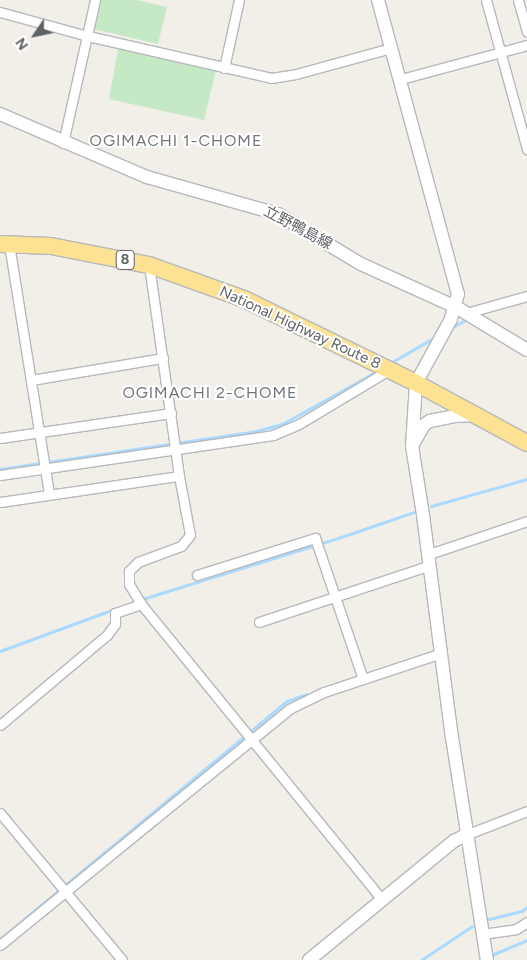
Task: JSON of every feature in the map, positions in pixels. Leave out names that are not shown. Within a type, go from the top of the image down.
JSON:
[{"type":"highway","name":"National Highway Route 8","points":[[4,244],[51,246],[149,265],[244,299],[416,383],[527,443]]},
{"type":"street","points":[[63,143],[95,0]]},
{"type":"street","points":[[224,68],[239,0]]},
{"type":"street","points":[[378,0],[456,280],[461,310],[416,383],[412,446],[486,954]]},
{"type":"street","points":[[486,0],[500,52],[523,118],[527,149]]},
{"type":"street","points":[[518,0],[527,32]]},
{"type":"street","points":[[0,12],[88,36],[257,76],[282,77],[391,48]]},
{"type":"street","points":[[401,79],[527,45]]},
{"type":"street","name":"立野鴨島線","points":[[2,116],[147,177],[278,214],[361,264],[461,310],[485,327],[527,350]]},
{"type":"street","points":[[4,244],[31,380],[49,495]]},
{"type":"street","points":[[149,265],[179,476],[190,535],[181,546],[138,562],[129,571],[129,584],[140,604],[382,900]]},
{"type":"street","points":[[461,310],[527,296]]},
{"type":"street","points":[[31,380],[163,358]]},
{"type":"street","points":[[0,475],[273,436],[299,424],[389,370]]},
{"type":"street","points":[[0,438],[171,413]]},
{"type":"street","points":[[412,446],[424,425],[430,421],[455,416],[476,415]]},
{"type":"street","points":[[0,502],[179,476]]},
{"type":"street","points":[[259,622],[334,597],[527,521]]},
{"type":"street","points":[[196,575],[315,538],[363,679]]},
{"type":"street","points":[[0,725],[106,635],[115,624],[115,614],[140,604]]},
{"type":"street","points":[[0,945],[62,888],[248,736],[289,709],[324,692],[441,653]]},
{"type":"street","points":[[309,960],[454,841],[527,811]]},
{"type":"street","points":[[0,813],[122,960]]},
{"type":"street","points":[[482,934],[516,929],[527,922]]},
{"type":"green space","points":[[99,0],[137,0],[167,7],[158,44],[93,29]]},
{"type":"green space","points":[[119,44],[217,66],[204,120],[109,99]]},
{"type":"waterway","points":[[451,328],[467,319]]},
{"type":"waterway","points":[[390,363],[437,336]]},
{"type":"waterway","points":[[0,469],[256,431],[282,424],[379,370]]},
{"type":"waterway","points":[[431,506],[527,479]]},
{"type":"waterway","points":[[139,600],[338,538],[414,512]]},
{"type":"waterway","points":[[0,651],[114,609]]},
{"type":"waterway","points":[[0,939],[287,701],[306,694]]},
{"type":"waterway","points":[[489,919],[522,911],[527,907]]},
{"type":"waterway","points":[[421,960],[472,926]]},
{"type":"waterway","points":[[489,956],[527,940]]},
{"type":"district","name":"OGIMACHI 1-CHOME","points":[[176,141]]},
{"type":"district","name":"OGIMACHI 2-CHOME","points":[[210,393]]}]
